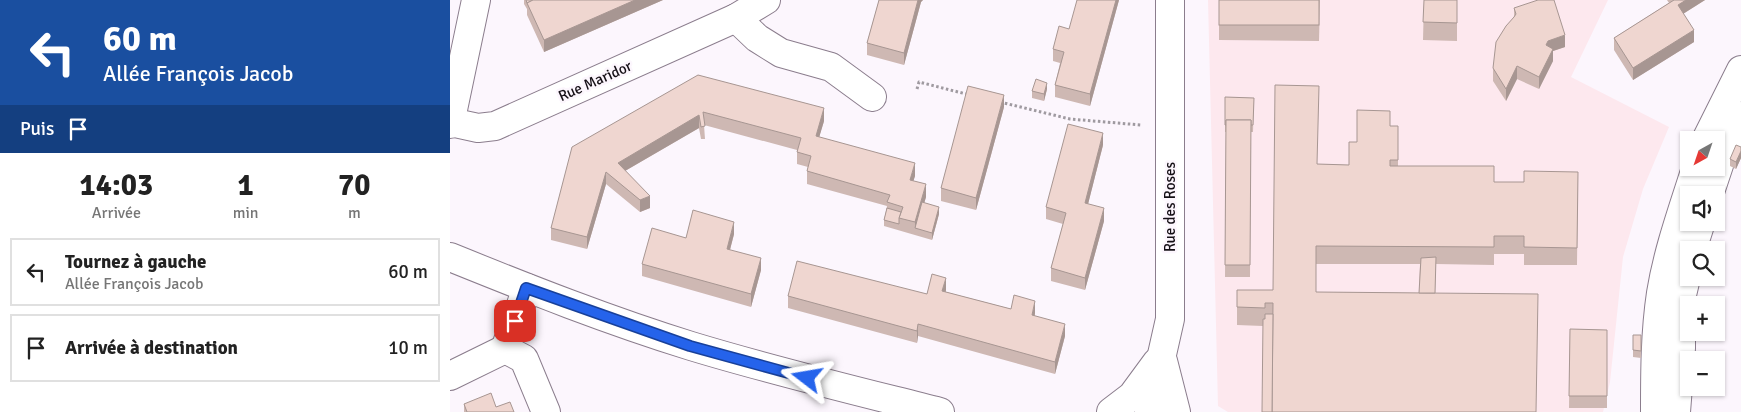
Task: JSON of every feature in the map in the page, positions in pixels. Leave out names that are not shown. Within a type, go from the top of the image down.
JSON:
[{"type":"street","points":[[450,123],[476,0]]},
{"type":"street","name":"Rue Maridor","points":[[450,123],[478,128],[495,126],[736,18],[766,0]]},
{"type":"street","name":"Rue des Roses","points":[[1149,412],[1170,319],[1170,0]]},
{"type":"street","points":[[736,18],[757,38],[781,53],[831,67],[872,97]]},
{"type":"street","points":[[1710,131],[1741,70]]},
{"type":"street","points":[[1712,186],[1723,153],[1741,116]]},
{"type":"street","points":[[1686,241],[1695,176]]},
{"type":"street","points":[[450,257],[526,288],[690,346],[940,412]]},
{"type":"street","points":[[1662,410],[1655,352],[1661,294],[1680,263]]},
{"type":"street","points":[[450,376],[505,349],[526,288]]},
{"type":"street","points":[[505,349],[524,359],[546,412]]},
{"type":"street","points":[[1111,412],[1132,396],[1162,355]]},
{"type":"street","points":[[1162,355],[1176,412]]},
{"type":"path","points":[[917,89],[919,82],[976,96]]},
{"type":"path","points":[[995,101],[1070,119],[1144,125]]},
{"type":"shaded area","points":[[1208,0],[1608,0],[1571,77],[1669,127],[1643,189],[1623,257],[1610,382],[1603,412],[1228,412],[1218,406]]},
{"type":"building","points":[[533,0],[635,0],[544,40],[527,3]]},
{"type":"building","points":[[879,0],[918,0],[904,53],[867,43]]},
{"type":"building","points":[[1077,0],[1116,0],[1090,94],[1055,85],[1064,52],[1053,49],[1059,26],[1069,29]]},
{"type":"building","points":[[1219,0],[1319,0],[1319,25],[1219,25]]},
{"type":"building","points":[[1424,0],[1457,0],[1457,23],[1423,22]]},
{"type":"building","points":[[1538,0],[1554,0],[1565,35],[1548,41],[1546,45],[1553,49],[1539,77],[1517,66],[1506,89],[1493,68],[1496,42],[1516,14],[1514,8]]},
{"type":"building","points":[[1674,0],[1686,0],[1678,5],[1694,30],[1633,68],[1614,38]]},
{"type":"building","points":[[698,75],[824,108],[816,136],[915,163],[910,180],[926,184],[915,222],[899,218],[903,207],[887,202],[890,195],[807,171],[811,156],[797,152],[801,138],[703,112],[705,126],[701,127],[699,115],[618,163],[650,196],[640,200],[606,172],[587,237],[551,228],[572,147]]},
{"type":"building","points":[[1036,79],[1047,83],[1044,94],[1032,91]]},
{"type":"building","points":[[1275,85],[1319,86],[1317,164],[1349,165],[1349,142],[1357,142],[1357,110],[1390,111],[1390,126],[1398,126],[1398,160],[1390,160],[1390,166],[1494,166],[1494,182],[1524,182],[1524,171],[1578,172],[1577,248],[1524,247],[1524,236],[1494,236],[1494,247],[1316,246],[1316,292],[1538,294],[1536,412],[1272,412],[1273,303],[1265,303],[1265,308],[1237,307],[1237,290],[1273,290]]},
{"type":"building","points":[[968,86],[1004,95],[976,198],[941,188]]},
{"type":"building","points":[[1225,97],[1254,98],[1253,125],[1251,125],[1251,120],[1226,120],[1225,125]]},
{"type":"building","points":[[1226,120],[1251,120],[1250,265],[1225,265]]},
{"type":"building","points":[[1068,124],[1103,133],[1085,203],[1104,208],[1085,278],[1051,268],[1066,213],[1046,207]]},
{"type":"building","points":[[1736,145],[1741,147],[1741,151],[1736,162],[1730,159]]},
{"type":"building","points":[[922,202],[939,207],[932,233],[915,228]]},
{"type":"building","points":[[887,208],[901,212],[899,224],[884,220]]},
{"type":"building","points":[[693,210],[734,222],[727,249],[761,258],[751,294],[642,264],[652,228],[686,238]]},
{"type":"building","points":[[1436,257],[1435,293],[1419,293],[1421,258]]},
{"type":"building","points":[[797,261],[927,294],[932,274],[946,278],[942,291],[1011,309],[1014,295],[1035,301],[1032,315],[1065,324],[1055,362],[918,324],[917,331],[788,296]]},
{"type":"building","points":[[1265,314],[1273,314],[1272,412],[1262,412],[1263,319],[1265,319]]},
{"type":"building","points":[[1570,329],[1607,330],[1607,396],[1569,396]]},
{"type":"building","points":[[1633,335],[1641,335],[1641,351],[1633,350]]},
{"type":"building","points":[[491,393],[496,407],[510,402],[514,412],[467,412],[464,404]]},
{"type":"route","points":[[515,321],[526,288],[690,346],[807,378]]}]
